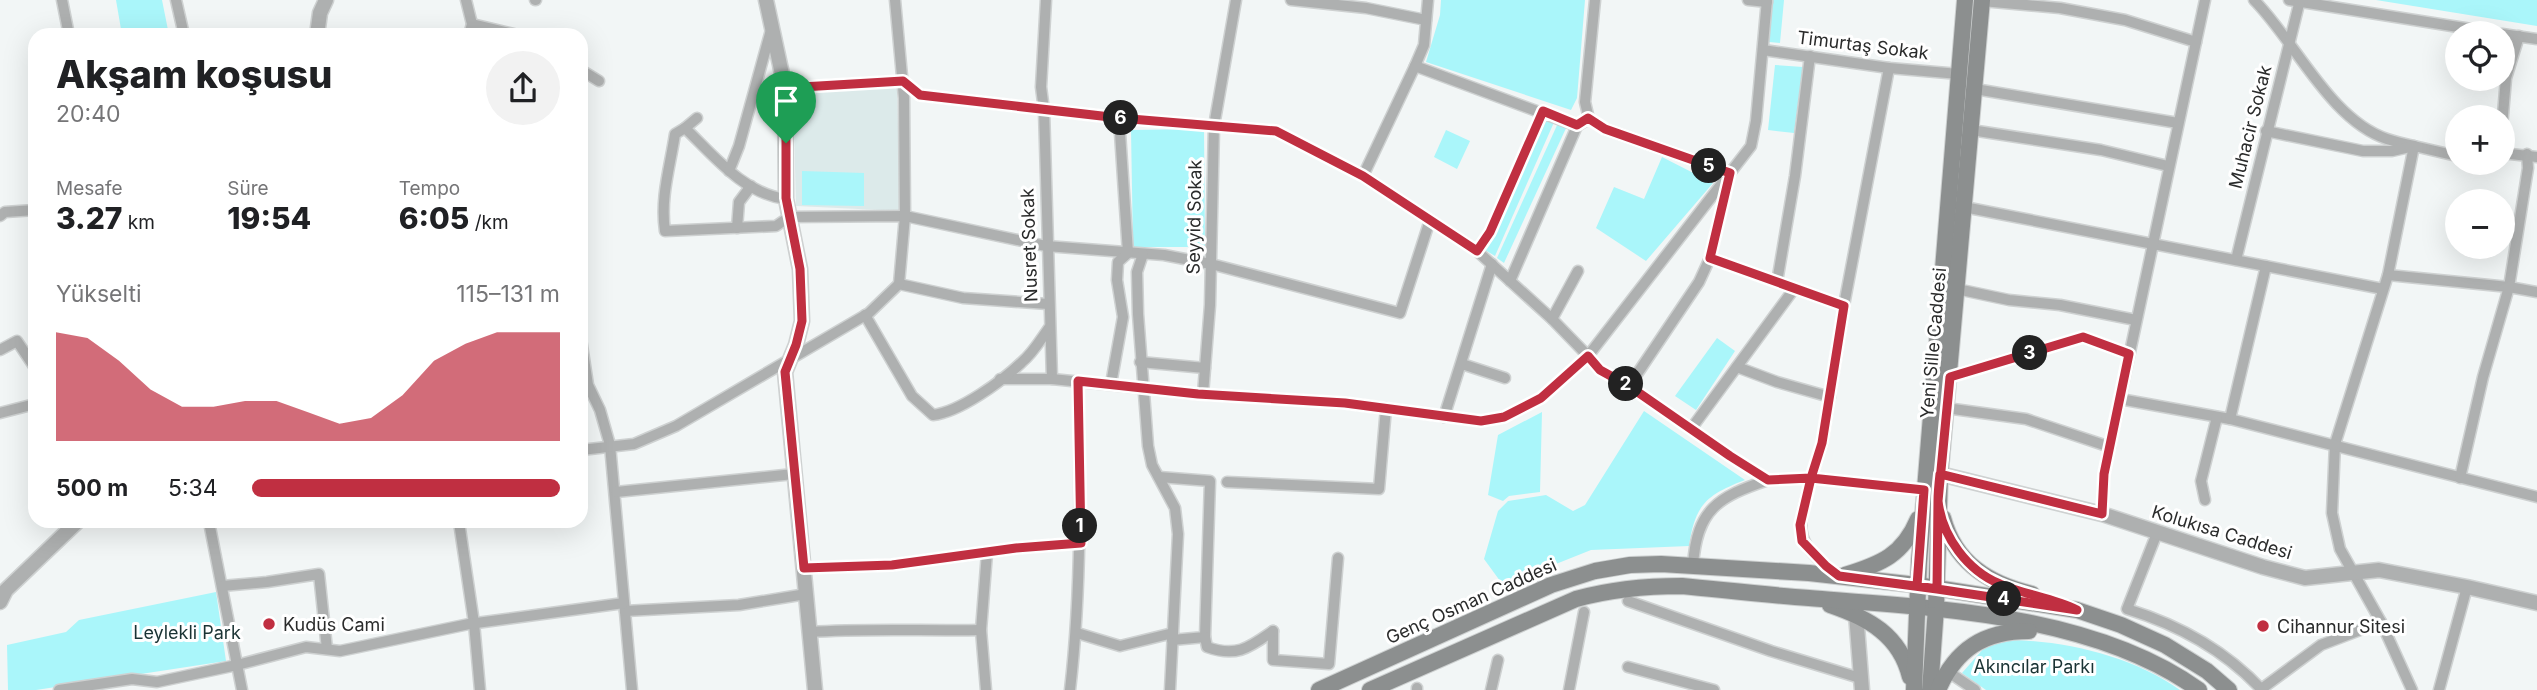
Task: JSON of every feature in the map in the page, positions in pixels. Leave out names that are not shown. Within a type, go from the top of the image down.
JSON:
[{"type":"main road","name":"Yeni Sille Caddesi","points":[[1930,690],[1937,589],[1931,504],[1924,490],[1965,0]]},
{"type":"main road","name":"Yeni Sille Caddesi","points":[[1913,690],[1917,586],[1931,504],[1940,474],[1982,0]]},
{"type":"main road","points":[[1839,576],[1869,567],[1895,554],[1911,536],[1931,504],[1953,543],[1975,570],[1999,584],[2060,601],[2165,645],[2207,671],[2229,690]]},
{"type":"main road","name":"Genç Osman Caddesi","points":[[1319,690],[1550,585],[1595,571],[1630,565],[1693,565],[1839,576],[2077,610]]},
{"type":"main road","points":[[1370,690],[1576,598],[1610,590],[1646,586],[1682,586],[1937,608],[2059,631],[2119,649],[2177,675],[2199,690]]},
{"type":"main road","points":[[1808,598],[1856,614],[1889,636],[1908,669],[1913,690]]},
{"type":"main road","points":[[1938,690],[1947,671],[1969,648],[1989,637],[2011,631],[2059,631]]},
{"type":"street","points":[[62,0],[68,28]]},
{"type":"street","points":[[176,0],[182,28]]},
{"type":"street","points":[[318,28],[320,13],[326,0]]},
{"type":"street","points":[[466,0],[471,28]]},
{"type":"street","points":[[766,0],[785,88],[786,198],[800,269],[802,321],[785,372],[815,690]]},
{"type":"street","points":[[588,449],[634,444],[676,426],[864,316],[899,284],[905,216],[903,81],[895,0]]},
{"type":"street","name":"Nusret Sokak","points":[[1046,0],[1041,87],[1044,110],[1052,379]]},
{"type":"street","name":"Seyyid Sokak","points":[[1203,394],[1210,305],[1214,126],[1236,0]]},
{"type":"street","points":[[1291,0],[1366,8],[1426,20]]},
{"type":"street","points":[[1363,176],[1424,45],[1428,0]]},
{"type":"street","points":[[1595,0],[1586,102],[1588,118],[1605,129],[1730,173]]},
{"type":"street","points":[[1000,379],[1078,381],[1386,408],[1481,421],[1504,417],[1541,398],[1588,356],[1751,146],[1756,121],[1767,1],[1748,0]]},
{"type":"street","points":[[1982,0],[2060,8],[2125,20],[2196,42]]},
{"type":"street","points":[[2102,514],[2104,474],[2205,0]]},
{"type":"street","points":[[2254,0],[2332,99],[2354,120],[2385,139],[2445,153]]},
{"type":"street","points":[[2296,1],[2445,25]]},
{"type":"street","name":"Muhacir Sokak","points":[[2236,260],[2289,43],[2296,1]]},
{"type":"street","points":[[729,171],[739,146],[771,30]]},
{"type":"street","points":[[2515,36],[2537,39]]},
{"type":"street","points":[[2504,105],[2506,78],[2519,36]]},
{"type":"street","name":"Timurtaş Sokak","points":[[1763,50],[1889,68],[1959,74]]},
{"type":"street","points":[[1777,282],[1795,176],[1810,56]]},
{"type":"street","points":[[1415,66],[1577,125]]},
{"type":"street","points":[[1839,576],[1802,541],[1800,525],[1822,443],[1844,306],[1889,68]]},
{"type":"street","points":[[588,74],[599,81]]},
{"type":"street","points":[[785,88],[903,81],[920,95],[1119,118],[1276,131],[1363,176],[1477,251],[1552,319],[1600,370],[1629,386],[1768,480]]},
{"type":"street","points":[[1975,89],[2178,123]]},
{"type":"street","points":[[1477,251],[1490,232],[1543,111]]},
{"type":"street","points":[[697,118],[675,134],[665,177],[665,232],[775,226],[789,217],[905,216],[1046,246],[1164,255],[1210,264],[1401,313],[1430,220]]},
{"type":"street","points":[[1119,118],[1128,253]]},
{"type":"street","points":[[1510,281],[1577,125],[1588,118]]},
{"type":"street","points":[[685,128],[729,171],[769,197],[786,198]]},
{"type":"street","points":[[1971,130],[2101,150],[2168,166]]},
{"type":"street","points":[[2266,131],[2362,151],[2392,151],[2414,146]]},
{"type":"street","points":[[2412,690],[2381,622],[2340,548],[2332,513],[2335,444],[2388,275],[2414,146]]},
{"type":"street","points":[[2460,478],[2483,377],[2509,287],[2532,155]]},
{"type":"street","points":[[1629,386],[1699,282],[1710,258],[1730,173]]},
{"type":"street","points":[[737,228],[739,202],[751,186]]},
{"type":"street","points":[[1964,207],[2384,289]]},
{"type":"street","points":[[2,212],[28,210]]},
{"type":"street","points":[[1111,384],[1123,317],[1117,280],[1118,262],[1128,253]]},
{"type":"street","points":[[1143,254],[1137,272],[1140,362],[1148,446],[1152,465],[1175,509],[1178,534],[1170,690]]},
{"type":"street","points":[[1710,258],[1844,306]]},
{"type":"street","points":[[1444,417],[1492,264]]},
{"type":"street","points":[[2230,419],[2266,266]]},
{"type":"street","points":[[1552,319],[1578,271]]},
{"type":"street","points":[[2388,275],[2537,292]]},
{"type":"street","points":[[899,284],[963,298],[1048,304]]},
{"type":"street","points":[[1691,429],[1794,289]]},
{"type":"street","points":[[1957,289],[2009,300],[2060,304],[2136,320]]},
{"type":"street","points":[[864,316],[912,396],[933,415],[945,413],[1023,362],[1049,328]]},
{"type":"street","points":[[1950,377],[2083,337],[2129,354]]},
{"type":"street","points":[[0,350],[17,341],[28,358]]},
{"type":"street","points":[[1140,362],[1205,368]]},
{"type":"street","points":[[1462,364],[1505,378]]},
{"type":"street","points":[[1737,367],[1830,397]]},
{"type":"street","points":[[1070,690],[1077,633],[1081,543],[1078,381]]},
{"type":"street","points":[[588,385],[600,410],[610,445],[632,690]]},
{"type":"street","points":[[2120,399],[2230,419],[2537,498]]},
{"type":"street","points":[[0,413],[28,406]]},
{"type":"street","points":[[1227,481],[1379,489],[1386,408]]},
{"type":"street","points":[[1946,408],[2026,419],[2110,447]]},
{"type":"street","points":[[2205,500],[2201,481],[2217,417]]},
{"type":"street","points":[[616,492],[794,474]]},
{"type":"street","name":"Kolukısa Caddesi","points":[[1940,474],[2102,514],[2263,567],[2305,578],[2355,575],[2379,570],[2537,603]]},
{"type":"street","points":[[1159,477],[1210,481],[1205,637],[1207,647],[1220,652],[1244,651],[1273,631],[1273,660],[1329,664],[1338,558]]},
{"type":"street","points":[[1693,565],[1697,531],[1708,512],[1732,492],[1768,480],[1811,478],[1924,490]]},
{"type":"street","points":[[0,602],[6,590],[70,528]]},
{"type":"street","points":[[210,528],[242,690]]},
{"type":"street","points":[[459,528],[474,623],[480,690]]},
{"type":"street","points":[[2157,533],[2127,609],[2183,629],[2236,663],[2261,690],[2320,645],[2381,622]]},
{"type":"street","points":[[804,568],[892,565],[1081,543]]},
{"type":"street","points":[[986,690],[981,630],[987,553]]},
{"type":"street","points":[[222,586],[318,574],[327,649]]},
{"type":"street","points":[[2439,690],[2468,587]]},
{"type":"street","points":[[59,690],[90,684],[138,685],[157,682],[306,647],[340,651],[474,623],[625,607],[739,605],[806,594]]},
{"type":"street","points":[[1628,601],[1861,684],[1856,614]]},
{"type":"street","points":[[1569,690],[1584,612]]},
{"type":"street","points":[[810,632],[853,629],[911,632],[981,630]]},
{"type":"street","points":[[1077,633],[1120,646],[1173,637],[1205,637]]},
{"type":"street","points":[[1491,690],[1498,660]]},
{"type":"street","points":[[1628,667],[1714,690]]},
{"type":"street","points":[[1947,671],[1975,690]]},
{"type":"shaded area","points":[[897,86],[900,211],[796,206],[793,92]]},
{"type":"green space","points":[[116,0],[162,0],[168,28],[121,28]]},
{"type":"green space","points":[[1441,0],[1585,0],[1577,98],[1571,110],[1426,62],[1440,15]]},
{"type":"green space","points":[[1772,0],[1784,0],[1780,43],[1769,42]]},
{"type":"green space","points":[[2376,0],[2537,0],[2537,26]]},
{"type":"green space","points":[[1775,65],[1803,67],[1794,133],[1768,130]]},
{"type":"green space","points":[[1545,116],[1555,120],[1495,256],[1485,250]]},
{"type":"green space","points":[[1558,123],[1567,126],[1504,263],[1497,258]]},
{"type":"green space","points":[[1204,129],[1205,247],[1133,247],[1131,130]]},
{"type":"green space","points":[[1446,130],[1470,141],[1457,169],[1434,157]]},
{"type":"green space","points":[[1662,157],[1713,183],[1646,261],[1596,228],[1614,187],[1644,199]]},
{"type":"green space","points":[[802,171],[864,173],[864,206],[802,205]]},
{"type":"green space","points":[[1717,338],[1735,351],[1696,410],[1675,396]]},
{"type":"green space","points":[[1644,411],[1745,480],[1721,491],[1705,503],[1695,520],[1689,546],[1591,550],[1503,585],[1484,559],[1498,511],[1508,501],[1546,495],[1573,511],[1585,505]]},
{"type":"green space","points":[[1542,412],[1540,492],[1509,496],[1503,501],[1488,495],[1498,435]]},
{"type":"green space","name":"Leylekli Park","points":[[216,592],[226,661],[36,690],[8,690],[7,645],[66,632],[79,620]]},
{"type":"green space","name":"Akıncılar Parkı","points":[[2005,640],[2050,643],[2096,652],[2141,668],[2180,690],[1986,690],[1962,673],[1984,648]]},
{"type":"place","name":"Kudüs Cami","points":[[269,624]]},
{"type":"place","name":"Cihannur Sitesi","points":[[2263,626]]},
{"type":"route","points":[[786,143],[785,88],[903,81],[920,95],[1119,118],[1276,131],[1363,176],[1477,251],[1490,232],[1543,111],[1577,125],[1588,118],[1605,129],[1730,173],[1710,258],[1844,306],[1822,443],[1811,478],[1924,490],[1917,586],[1937,589],[2077,610],[2060,601],[1999,584],[1975,570],[1953,543],[1938,501],[1940,474],[2102,514],[2104,474],[2129,354],[2083,337],[1950,377],[1940,474],[1938,501],[1937,589],[1839,576],[1802,541],[1800,525],[1811,478],[1768,480],[1629,386],[1600,370],[1588,356],[1541,398],[1504,417],[1481,421],[1345,403],[1198,394],[1078,381],[1081,543],[1016,548],[892,565],[804,568],[785,372],[802,321],[800,269],[786,198],[786,143]]}]
